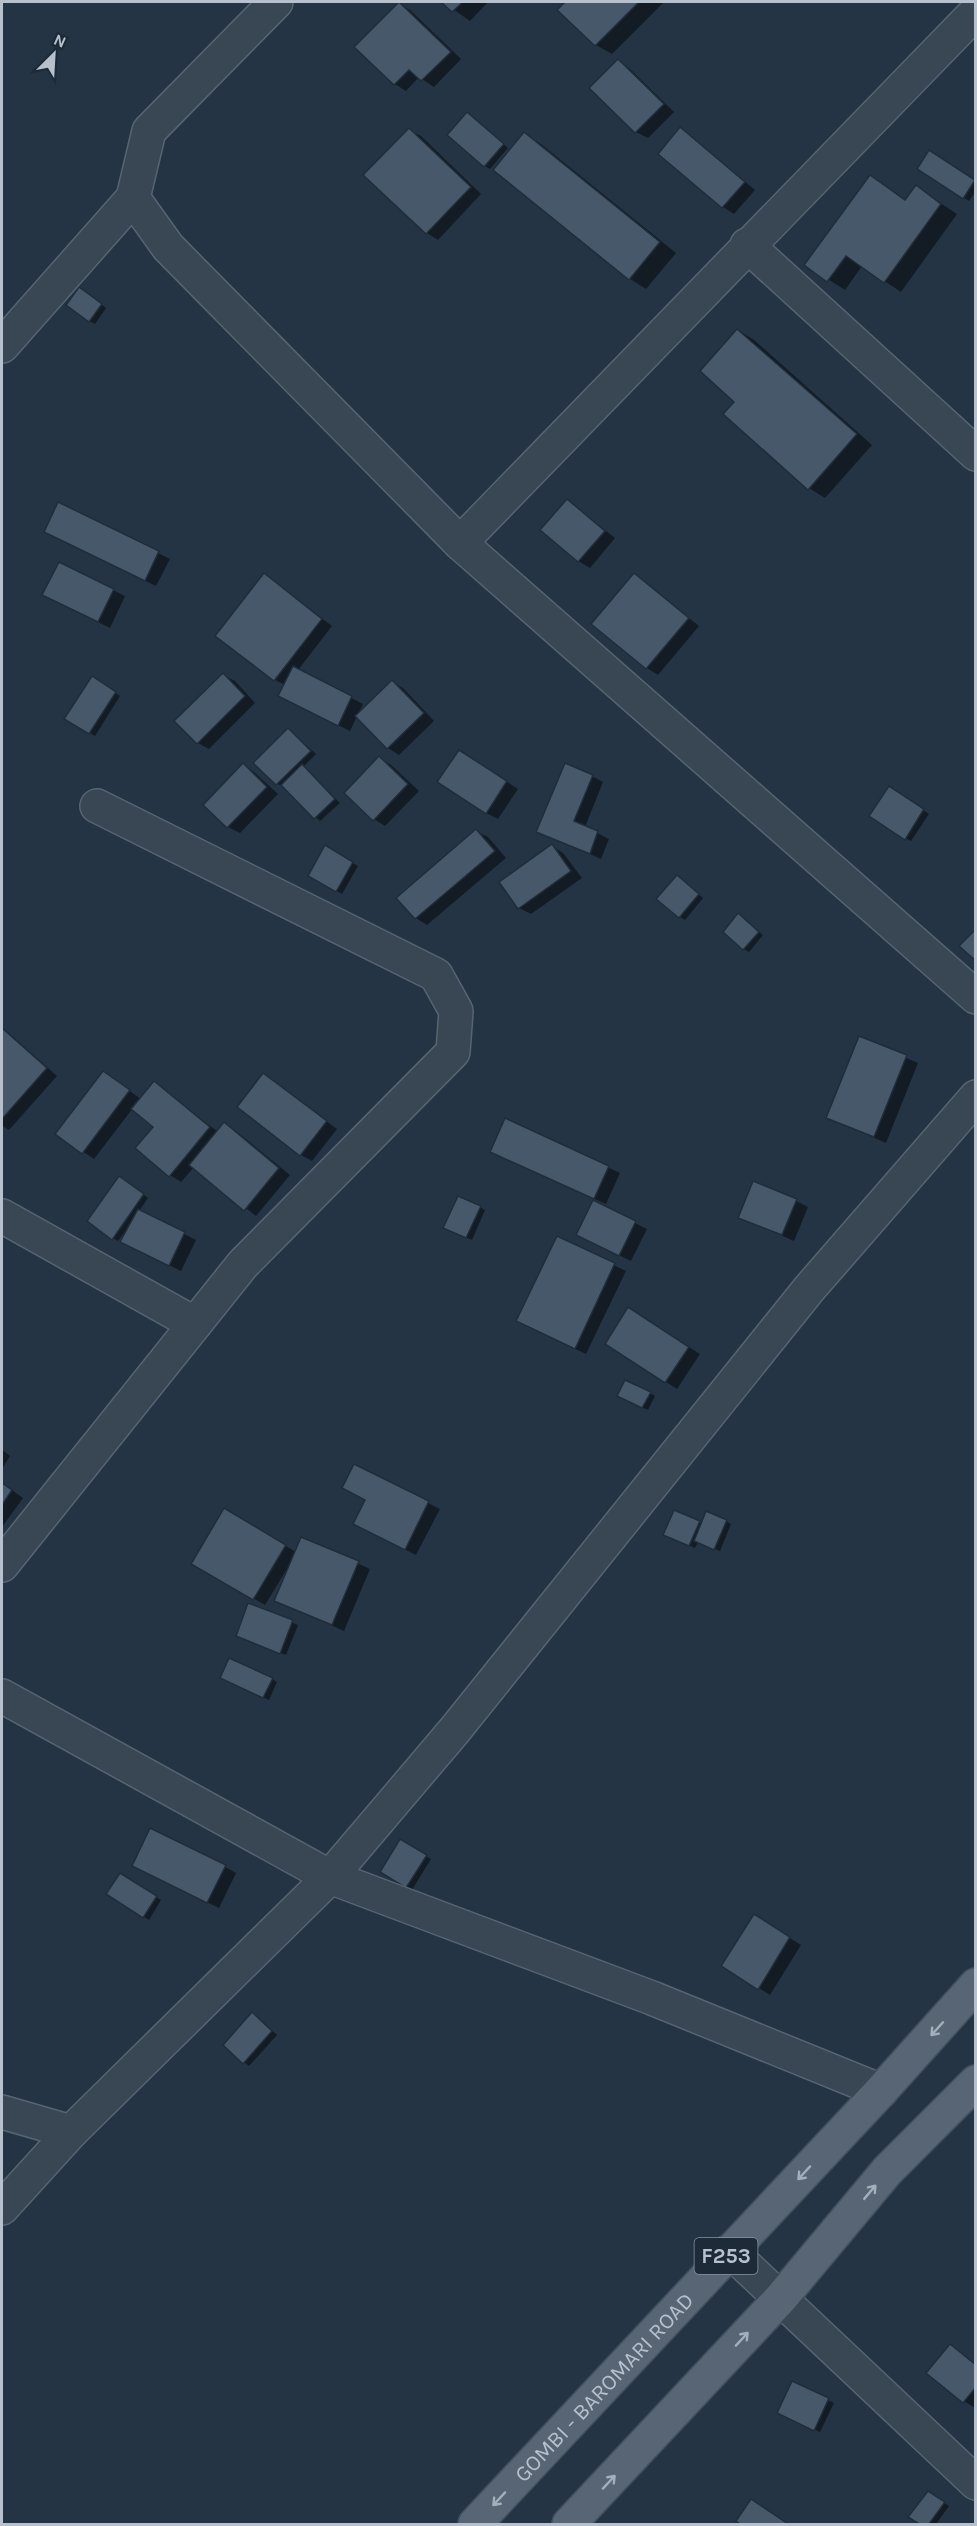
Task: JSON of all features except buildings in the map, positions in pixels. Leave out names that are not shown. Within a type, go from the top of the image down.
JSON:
[{"type":"main road","name":"GOMBI - BAROMARI ROAD","points":[[474,2524],[881,2091],[975,1985]]},
{"type":"main road","name":"F253","points":[[569,2524],[781,2298],[888,2171],[975,2082]]},
{"type":"street","points":[[2,346],[133,198],[148,131],[276,2]]},
{"type":"street","points":[[460,543],[975,12]]},
{"type":"street","points":[[133,198],[168,247],[460,543],[975,998]]},
{"type":"street","points":[[747,245],[975,454]]},
{"type":"street","points":[[2,1565],[243,1264],[453,1052],[456,1011],[436,975],[97,806]]},
{"type":"street","points":[[2,2208],[71,2132],[330,1877],[462,1722],[809,1289],[975,1097]]},
{"type":"street","points":[[2,1216],[195,1324]]},
{"type":"street","points":[[2,1696],[330,1877],[652,1998],[881,2091]]},
{"type":"street","points":[[2,2112],[71,2132]]},
{"type":"street","points":[[730,2251],[975,2483]]}]
